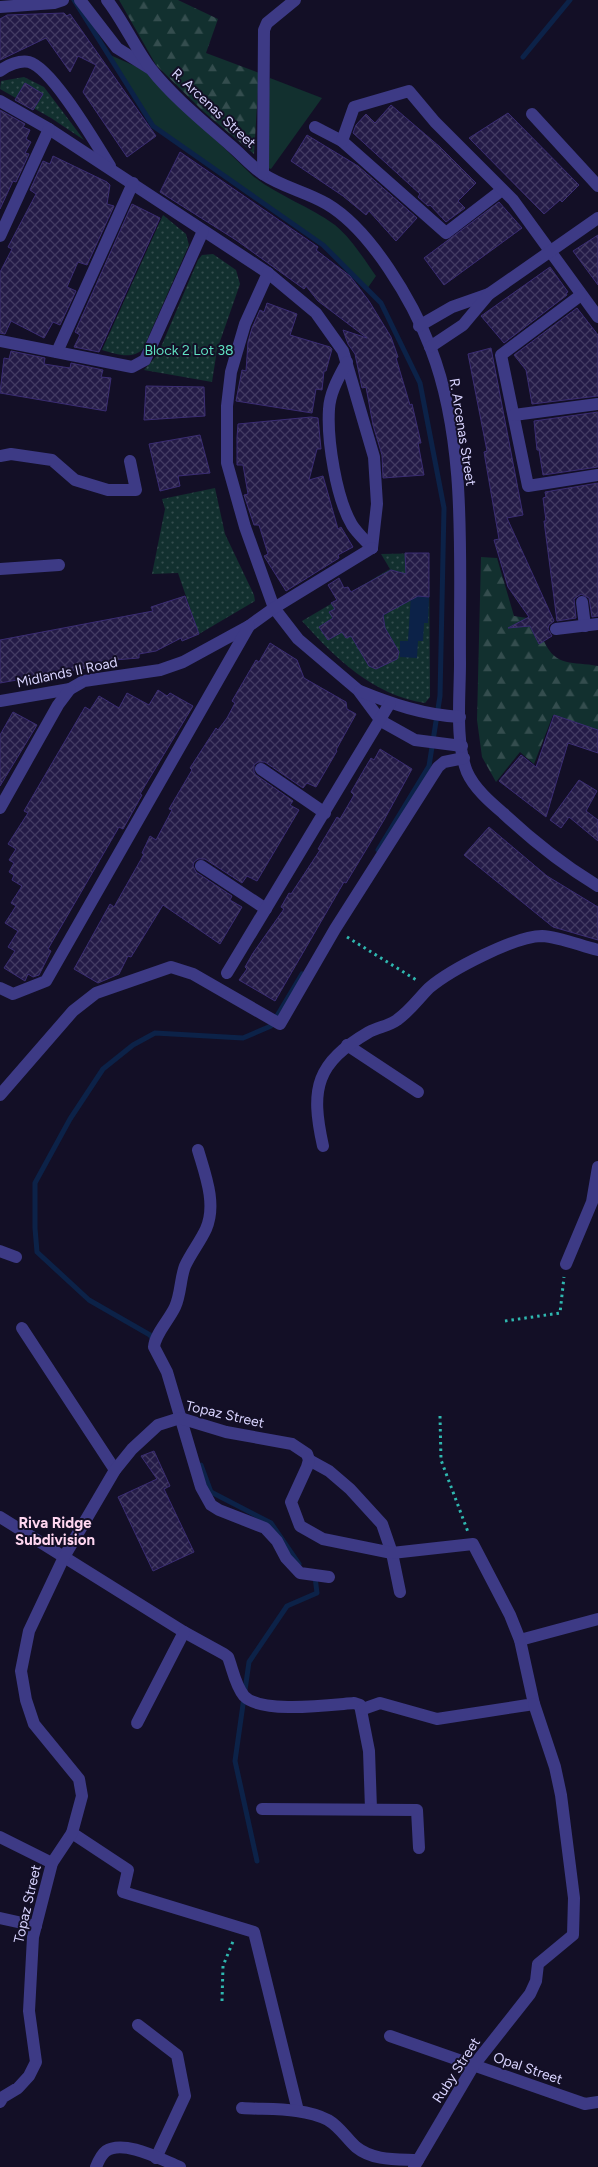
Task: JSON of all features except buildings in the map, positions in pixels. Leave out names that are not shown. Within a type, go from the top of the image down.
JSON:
[{"type":"street","points":[[0,7],[62,0]]},
{"type":"street","points":[[80,0],[117,48],[151,69]]},
{"type":"street","name":"R. Arcenas Street","points":[[107,0],[124,22],[151,69],[191,110],[262,174],[328,205],[354,227],[378,255],[403,294],[430,347],[441,378],[452,435],[458,500],[457,716],[459,750],[468,772],[478,788],[498,808],[535,843],[564,866],[598,886]]},
{"type":"street","points":[[262,174],[264,30],[267,23],[295,0]]},
{"type":"street","points":[[0,71],[18,63],[30,62],[45,73],[58,88],[113,170]]},
{"type":"street","points":[[342,140],[354,107],[409,91],[435,122],[513,200],[598,317]]},
{"type":"street","points":[[0,102],[49,129],[268,273],[316,313],[343,351],[374,457],[377,504],[372,548]]},
{"type":"street","points":[[532,114],[598,186]]},
{"type":"street","points":[[315,127],[342,140],[446,233],[502,190]]},
{"type":"street","points":[[0,236],[49,129]]},
{"type":"street","points":[[57,352],[132,183]]},
{"type":"street","points":[[430,347],[463,325],[489,294],[598,218]]},
{"type":"street","points":[[0,342],[132,367],[145,360],[203,231]]},
{"type":"street","points":[[268,273],[245,324],[231,372],[227,406],[227,463],[245,527],[274,608],[298,639],[358,690],[382,721],[420,742],[459,750]]},
{"type":"street","points":[[419,326],[452,307],[489,294]]},
{"type":"street","points":[[581,295],[501,355],[528,486],[598,475]]},
{"type":"street","points":[[347,362],[334,386],[329,408],[331,444],[336,478],[352,525],[372,548]]},
{"type":"street","points":[[514,415],[598,404]]},
{"type":"street","points":[[0,456],[11,454],[52,460],[75,480],[108,490],[136,490],[130,461]]},
{"type":"street","name":"Midlands II Road","points":[[0,700],[70,689],[84,681],[160,670],[183,662],[249,626],[274,608],[372,548]]},
{"type":"street","points":[[0,568],[59,565]]},
{"type":"street","points":[[582,602],[584,626]]},
{"type":"street","points":[[556,629],[598,624]]},
{"type":"street","points":[[0,988],[13,994],[46,981],[249,626]]},
{"type":"street","points":[[0,808],[58,705],[70,689]]},
{"type":"street","points":[[358,690],[390,703],[427,713],[457,716]]},
{"type":"street","points":[[227,973],[382,721],[390,703]]},
{"type":"street","points":[[0,1094],[73,1011],[96,993],[171,968],[193,974],[280,1024],[336,929],[438,767],[459,750]]},
{"type":"street","points":[[261,769],[325,813]]},
{"type":"street","points":[[201,866],[266,909]]},
{"type":"street","points":[[323,1146],[316,1116],[317,1094],[323,1075],[333,1058],[347,1045],[377,1028],[394,1022],[414,1007],[429,988],[479,958],[523,940],[543,936],[598,950]]},
{"type":"street","points":[[347,1045],[418,1092]]},
{"type":"street","points":[[198,1150],[211,1204],[207,1226],[185,1266],[179,1286],[178,1300],[167,1324],[158,1335],[154,1348],[167,1372],[185,1419],[201,1487],[211,1504],[219,1510],[265,1528],[277,1541],[286,1558],[300,1573],[325,1577]]},
{"type":"street","points":[[566,1264],[595,1203],[598,1167]]},
{"type":"street","points":[[0,1251],[16,1257]]},
{"type":"street","points":[[22,1328],[115,1470]]},
{"type":"street","name":"Topaz Street","points":[[0,2102],[3,2097],[18,2088],[30,2076],[36,2062],[29,2011],[33,1937],[52,1863],[72,1832],[82,1796],[78,1779],[34,1724],[26,1700],[21,1671],[29,1630],[64,1557],[115,1470],[143,1438],[158,1425],[185,1419],[226,1432],[292,1444],[307,1454],[309,1460],[336,1477],[382,1524],[392,1553],[400,1592]]},
{"type":"street","points":[[309,1460],[291,1502],[300,1526],[323,1540],[392,1553],[473,1544],[510,1615],[520,1640],[534,1704],[437,1719],[380,1703],[363,1709]]},
{"type":"street","points":[[0,1517],[184,1632],[228,1657],[238,1688],[244,1696],[256,1704],[271,1706],[357,1704],[363,1709],[369,1751],[371,1809]]},
{"type":"street","points":[[520,1640],[598,1619]]},
{"type":"street","points":[[137,1723],[184,1632]]},
{"type":"street","name":"Ruby Street","points":[[416,2164],[474,2065],[530,1994],[536,1981],[538,1964],[573,1935],[574,1898],[561,1795],[555,1767],[534,1704]]},
{"type":"street","points":[[262,1810],[417,1810],[419,1848]]},
{"type":"street","points":[[72,1832],[128,1870],[123,1892],[254,1932],[298,2111]]},
{"type":"street","points":[[0,1837],[52,1863]]},
{"type":"street","points":[[0,1918],[36,1926]]},
{"type":"street","points":[[138,2025],[177,2055],[185,2096],[156,2158]]},
{"type":"street","name":"Opal Street","points":[[390,2036],[585,2104],[598,2102]]},
{"type":"street","points":[[242,2108],[298,2111],[328,2120],[341,2130],[356,2147],[374,2157],[416,2164]]},
{"type":"street","points":[[96,2167],[105,2151],[116,2147],[134,2149],[180,2167]]},
{"type":"path","points":[[336,929],[429,988]]},
{"type":"path","points":[[505,1321],[560,1313],[566,1264]]},
{"type":"path","points":[[440,1416],[441,1460],[473,1544]]},
{"type":"path","points":[[222,2001],[223,1966],[238,1927]]},
{"type":"green space","points":[[119,0],[178,0],[218,19],[206,53],[259,73],[254,154],[204,112],[156,65]]},
{"type":"green space","points":[[108,54],[144,70],[253,176],[325,218],[341,230],[376,276],[367,289],[323,245],[153,126]]},
{"type":"green space","points":[[24,77],[44,87],[84,140],[51,118],[0,89],[1,81]]},
{"type":"green space","points":[[270,78],[322,98],[271,169],[266,167],[264,157]]},
{"type":"green space","points":[[163,215],[186,234],[189,245],[143,349],[129,355],[102,350]]},
{"type":"green space","name":"Block 2 Lot 38","points":[[213,254],[236,270],[240,284],[217,350],[212,382],[144,370],[158,354],[198,260],[202,255]]},
{"type":"green space","points":[[215,488],[225,534],[254,595],[255,601],[199,634],[178,573],[152,574],[165,509],[162,499]]},
{"type":"green space","points":[[429,553],[430,697],[425,703],[406,699],[372,684],[342,662],[302,621],[390,569],[381,554]]},
{"type":"green space","points":[[481,557],[497,558],[514,616],[527,618],[539,644],[544,641],[554,656],[566,662],[598,666],[598,730],[553,715],[534,764],[520,752],[496,782],[482,757],[477,720]]},
{"type":"water","points":[[411,595],[429,597],[428,623],[424,623],[423,641],[418,641],[417,658],[400,657],[400,641],[408,641]]},
{"type":"waterway","points":[[74,0],[153,126],[323,245],[381,303],[420,383],[444,508],[440,696],[429,766],[378,850]]},
{"type":"waterway","points":[[523,57],[570,0]]},
{"type":"waterway","points":[[154,1341],[150,1335],[89,1300],[37,1252],[35,1183],[70,1119],[103,1069],[133,1045],[155,1033],[243,1038],[271,1026],[302,974]]},
{"type":"waterway","points":[[201,1465],[211,1492],[271,1523],[299,1564]]},
{"type":"waterway","points":[[257,1861],[235,1761],[249,1662],[287,1606],[317,1593],[315,1577]]},
{"type":"district","name":"Riva Ridge Subdivision","points":[[55,1532]]}]
